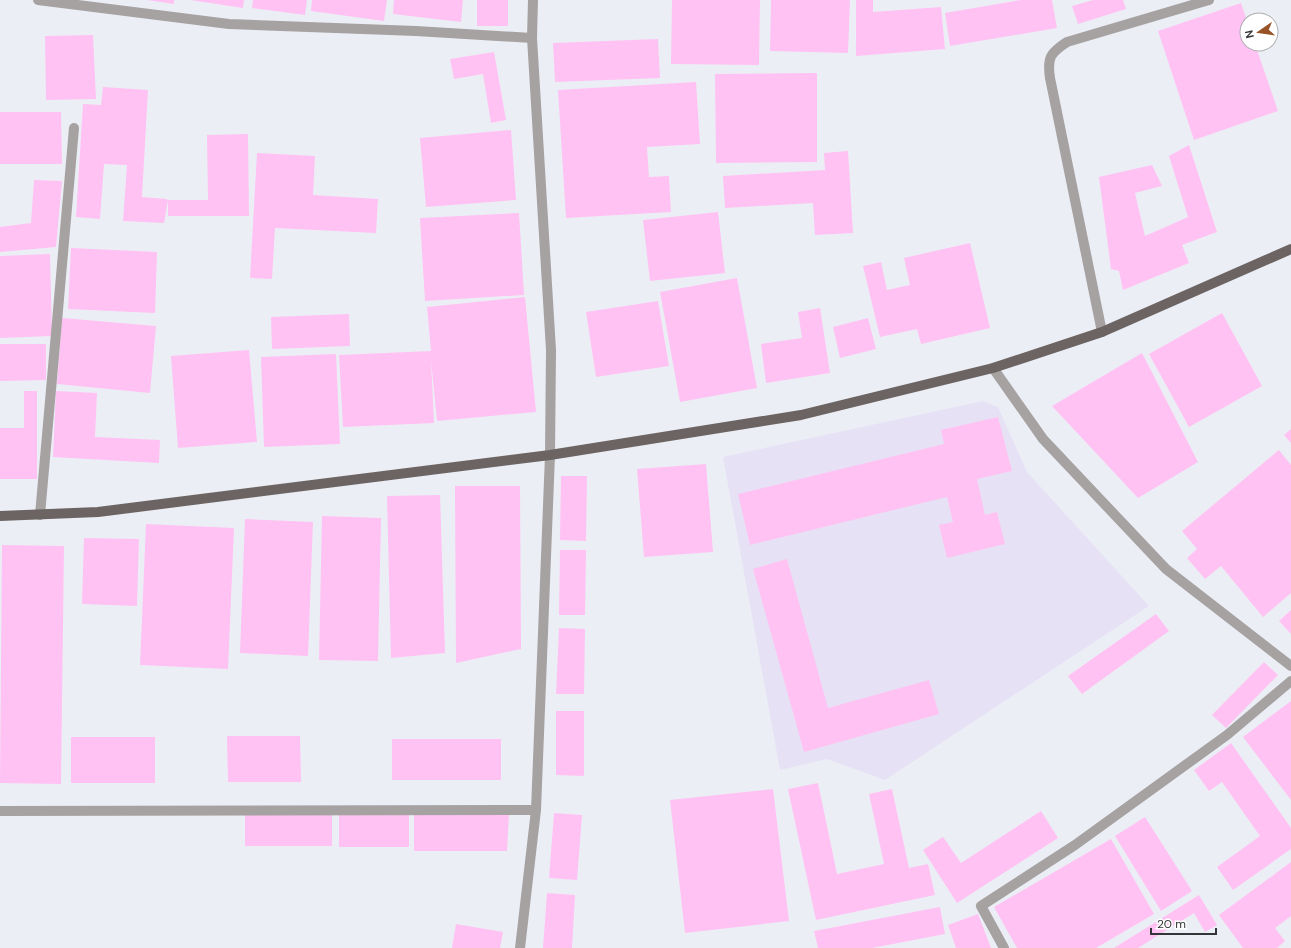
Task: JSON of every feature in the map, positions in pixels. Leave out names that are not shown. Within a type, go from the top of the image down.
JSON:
[{"type":"main road","points":[[0,516],[98,512],[550,455],[801,415],[993,368],[1102,332],[1291,249]]},
{"type":"street","points":[[38,0],[229,24],[416,31],[532,38]]},
{"type":"street","points":[[520,948],[536,810],[550,455],[551,350],[532,38],[534,0]]},
{"type":"street","points":[[1102,332],[1050,78],[1050,58],[1055,50],[1066,42],[1209,0]]},
{"type":"street","points":[[40,515],[74,128]]},
{"type":"street","points":[[993,368],[1044,439],[1166,568],[1291,666]]},
{"type":"street","points":[[1004,948],[981,906],[1094,832],[1226,735],[1291,681]]},
{"type":"street","points":[[0,810],[536,810]]},
{"type":"shaded area","points":[[983,401],[998,407],[1027,472],[1149,606],[885,780],[827,759],[780,770],[723,457]]},
{"type":"building","points":[[147,0],[174,0],[174,4]]},
{"type":"building","points":[[190,0],[244,0],[243,8]]},
{"type":"building","points":[[253,0],[307,0],[305,15],[252,8]]},
{"type":"building","points":[[312,0],[387,0],[384,21],[311,11]]},
{"type":"building","points":[[394,0],[463,0],[461,22],[393,14]]},
{"type":"building","points":[[477,0],[508,0],[508,26],[477,26]]},
{"type":"building","points":[[672,0],[760,0],[759,65],[671,64]]},
{"type":"building","points":[[771,0],[850,0],[848,53],[770,51]]},
{"type":"building","points":[[856,0],[873,0],[873,12],[941,7],[945,49],[856,56]]},
{"type":"building","points":[[1021,0],[1052,0],[1057,28],[950,46],[945,13]]},
{"type":"building","points":[[1093,0],[1123,0],[1126,9],[1078,24],[1072,6]]},
{"type":"building","points":[[1241,3],[1244,12],[1239,12],[1239,52],[1258,52],[1278,111],[1194,140],[1158,31]]},
{"type":"building","points":[[93,35],[96,99],[46,100],[45,36]]},
{"type":"building","points":[[658,39],[660,78],[555,82],[553,43]]},
{"type":"building","points":[[494,52],[506,120],[491,123],[483,74],[454,79],[450,59]]},
{"type":"building","points":[[817,73],[817,162],[716,163],[715,74]]},
{"type":"building","points":[[696,82],[700,144],[647,147],[649,177],[669,176],[671,212],[566,218],[558,90]]},
{"type":"building","points":[[103,87],[148,90],[142,197],[168,200],[164,223],[123,221],[127,165],[104,164],[100,219],[76,217],[83,104],[101,105]]},
{"type":"building","points":[[0,112],[61,112],[62,164],[0,164]]},
{"type":"building","points":[[511,130],[516,200],[426,207],[420,138]]},
{"type":"building","points":[[248,134],[249,216],[168,216],[168,200],[208,200],[207,135]]},
{"type":"building","points":[[1189,145],[1217,232],[1182,245],[1189,263],[1123,290],[1119,271],[1111,269],[1099,177],[1152,165],[1162,186],[1135,193],[1145,236],[1188,217],[1169,156]]},
{"type":"building","points":[[848,151],[853,233],[815,235],[813,203],[725,208],[723,176],[825,170],[824,153]]},
{"type":"building","points":[[257,153],[315,156],[313,195],[378,199],[376,233],[275,228],[272,279],[250,278]]},
{"type":"building","points":[[34,180],[62,181],[56,247],[0,252],[0,227],[31,223]]},
{"type":"building","points":[[718,212],[725,273],[650,281],[643,220]]},
{"type":"building","points":[[519,213],[524,295],[425,301],[420,218]]},
{"type":"building","points":[[970,243],[990,328],[921,344],[917,329],[880,337],[863,266],[881,262],[887,290],[910,285],[904,258]]},
{"type":"building","points":[[71,248],[157,252],[155,313],[68,309]]},
{"type":"building","points":[[50,254],[52,336],[0,338],[0,256]]},
{"type":"building","points":[[737,278],[757,388],[680,402],[660,292]]},
{"type":"building","points":[[525,297],[536,412],[437,421],[431,360],[434,423],[343,427],[339,355],[431,351],[427,307]]},
{"type":"building","points":[[658,301],[669,366],[596,377],[586,312]]},
{"type":"building","points":[[820,308],[830,373],[766,383],[761,344],[802,338],[798,312]]},
{"type":"building","points":[[1222,313],[1262,386],[1189,427],[1149,354]]},
{"type":"building","points":[[349,314],[350,346],[272,349],[271,317]]},
{"type":"building","points":[[62,318],[156,326],[150,393],[57,384]]},
{"type":"building","points":[[868,318],[876,349],[840,358],[833,327]]},
{"type":"building","points":[[0,344],[46,344],[46,380],[0,381]]},
{"type":"building","points":[[249,350],[257,442],[178,448],[171,356]]},
{"type":"building","points":[[1142,353],[1198,462],[1138,498],[1052,406]]},
{"type":"building","points":[[336,354],[340,444],[264,447],[261,357]]},
{"type":"building","points":[[24,391],[37,391],[37,479],[0,479],[0,428],[24,428]]},
{"type":"building","points":[[56,391],[97,393],[95,437],[160,440],[159,463],[53,457]]},
{"type":"building","points":[[998,417],[1012,471],[977,479],[985,515],[997,512],[1005,544],[947,558],[939,525],[953,522],[947,497],[750,545],[738,494],[944,444],[941,430]]},
{"type":"building","points":[[1291,429],[1291,443],[1284,435]]},
{"type":"building","points":[[1279,450],[1291,465],[1291,593],[1263,617],[1221,566],[1205,579],[1187,558],[1197,549],[1182,531]]},
{"type":"building","points":[[706,464],[713,552],[644,557],[637,469]]},
{"type":"building","points":[[561,476],[587,476],[586,541],[560,540]]},
{"type":"building","points":[[455,486],[520,486],[521,649],[456,663]]},
{"type":"building","points":[[440,495],[445,653],[391,658],[387,496]]},
{"type":"building","points":[[322,516],[381,518],[378,661],[319,660]]},
{"type":"building","points":[[245,519],[313,522],[308,656],[240,653]]},
{"type":"building","points":[[146,524],[234,528],[228,669],[140,665]]},
{"type":"building","points":[[84,538],[139,539],[137,606],[82,604]]},
{"type":"building","points":[[2,545],[64,546],[61,784],[0,783]]},
{"type":"building","points":[[560,550],[586,550],[585,615],[559,615]]},
{"type":"building","points":[[787,559],[828,708],[929,680],[939,714],[804,752],[753,569]]},
{"type":"building","points":[[1291,610],[1291,634],[1279,621]]},
{"type":"building","points":[[1156,614],[1169,631],[1082,694],[1068,676]]},
{"type":"building","points":[[559,628],[585,629],[584,694],[556,694]]},
{"type":"building","points":[[1264,662],[1278,675],[1226,728],[1212,715]]},
{"type":"building","points":[[1291,701],[1291,800],[1243,737]]},
{"type":"building","points":[[556,711],[584,711],[584,776],[556,775]]},
{"type":"building","points":[[227,736],[300,736],[301,782],[228,782]]},
{"type":"building","points":[[71,737],[155,737],[155,783],[71,783]]},
{"type":"building","points":[[392,739],[501,739],[501,780],[392,780]]},
{"type":"building","points":[[1231,743],[1291,828],[1291,849],[1233,890],[1217,867],[1260,836],[1222,782],[1209,791],[1194,770]]},
{"type":"building","points":[[818,783],[837,874],[884,864],[869,794],[892,789],[909,868],[928,864],[935,895],[816,920],[788,789]]},
{"type":"building","points":[[773,789],[789,921],[685,933],[670,800]]},
{"type":"building","points":[[1041,811],[1058,838],[957,903],[923,850],[943,837],[961,863]]},
{"type":"building","points":[[554,813],[582,815],[577,880],[549,878]]},
{"type":"building","points":[[339,814],[409,814],[409,847],[339,847]]},
{"type":"building","points":[[414,814],[509,814],[507,851],[414,851]]},
{"type":"building","points":[[245,815],[332,815],[332,846],[245,846]]},
{"type":"building","points":[[1145,817],[1192,891],[1161,911],[1115,836]]},
{"type":"building","points":[[1111,839],[1154,914],[1096,948],[1017,948],[994,907]]},
{"type":"building","points":[[1291,862],[1291,916],[1275,928],[1285,941],[1277,948],[1243,948],[1219,915]]},
{"type":"building","points":[[547,893],[575,895],[572,948],[543,948]]},
{"type":"building","points":[[1199,895],[1217,925],[1205,932],[1194,913],[1138,948],[1114,948]]},
{"type":"building","points":[[940,907],[945,934],[872,948],[818,948],[814,931]]},
{"type":"building","points":[[978,914],[991,948],[956,948],[948,925]]},
{"type":"building","points":[[456,924],[503,932],[500,948],[452,948]]}]
